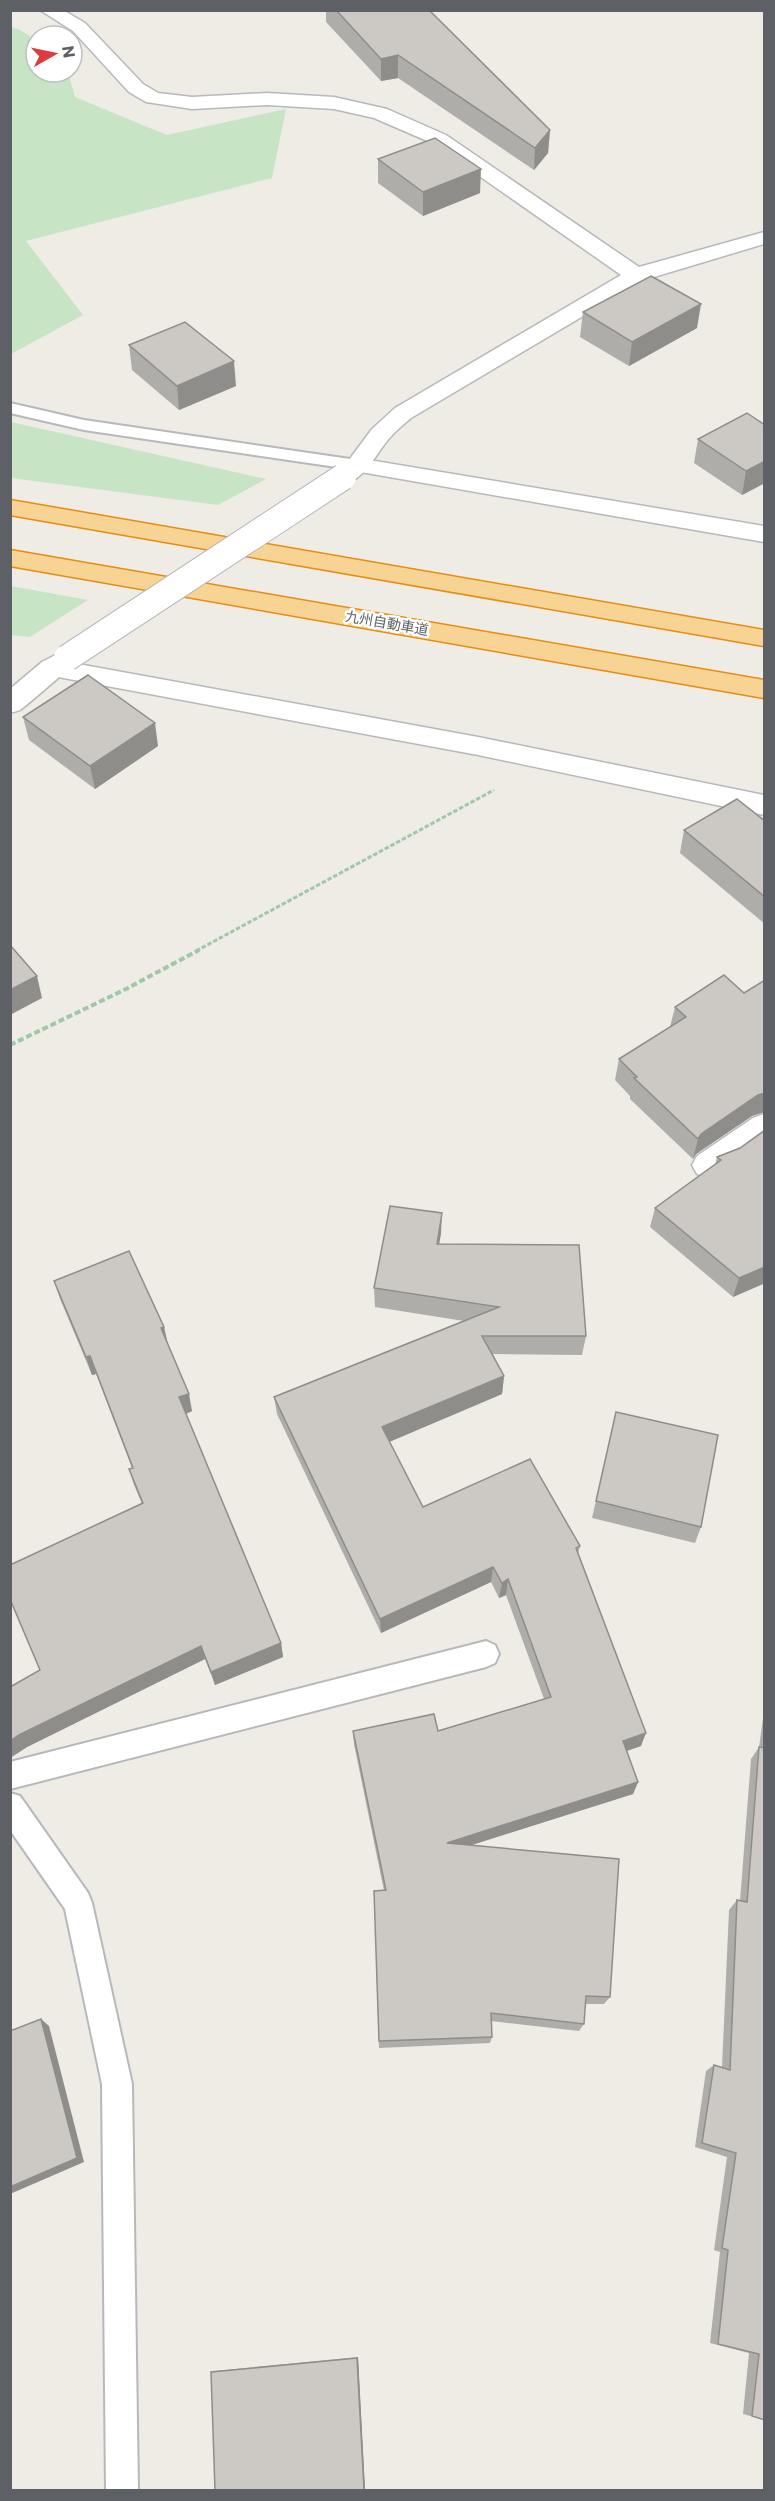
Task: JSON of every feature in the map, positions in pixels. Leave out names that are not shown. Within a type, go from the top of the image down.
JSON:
[{"type":"highway","points":[[10,507],[765,638]]},
{"type":"highway","name":"九州自動車道","points":[[10,558],[765,689]]},
{"type":"street","points":[[49,10],[79,27],[136,88],[153,98],[192,103],[267,99],[334,103],[380,114],[405,123],[439,139],[636,275]]},
{"type":"street","points":[[10,704],[59,663],[350,471],[380,434],[403,413],[636,275],[765,238]]},
{"type":"street","points":[[350,471],[384,468],[765,534]]},
{"type":"street","points":[[59,663],[765,805]]},
{"type":"street","points":[[708,1165],[765,1127]]},
{"type":"lane","points":[[10,408],[84,425],[350,471]]},
{"type":"lane","points":[[10,1776],[486,1654]]},
{"type":"lane","points":[[10,1806],[78,1903],[117,2084],[122,2490]]},
{"type":"path","points":[[10,1045],[126,989],[493,791],[508,782],[520,755]]},
{"type":"green space","points":[[11,27],[24,32],[24,84],[71,84],[75,97],[167,135],[286,109],[272,178],[26,241],[83,315],[11,354]]},
{"type":"green space","points":[[11,422],[266,479],[218,505],[11,478]]},
{"type":"green space","points":[[11,586],[88,600],[30,637],[11,635]]},
{"type":"building","points":[[336,10],[429,10],[550,130],[535,148],[398,55],[381,59]]},
{"type":"building","points":[[435,138],[481,169],[423,192],[378,159]]},
{"type":"building","points":[[651,276],[701,304],[632,342],[583,312]]},
{"type":"building","points":[[185,322],[234,361],[177,386],[129,345]]},
{"type":"building","points":[[747,413],[765,425],[765,461],[746,471],[698,439]]},
{"type":"building","points":[[88,675],[155,723],[90,766],[23,717]]},
{"type":"building","points":[[737,799],[765,821],[765,897],[684,830]]},
{"type":"building","points":[[10,945],[37,976],[10,990]]},
{"type":"building","points":[[724,975],[744,993],[765,980],[765,1093],[758,1095],[701,1134],[698,1139],[634,1078],[637,1077],[619,1059],[686,1017],[675,1007]]},
{"type":"building","points":[[765,1130],[765,1267],[739,1278],[655,1208],[721,1160],[717,1157],[740,1148]]},
{"type":"building","points":[[390,1206],[442,1213],[437,1244],[579,1245],[586,1336],[482,1336],[504,1376],[382,1427],[423,1507],[530,1459],[580,1546],[576,1548],[646,1733],[623,1741],[638,1782],[447,1843],[619,1859],[610,1997],[586,1996],[584,2024],[491,2013],[492,2037],[379,2041],[374,1891],[386,1890],[353,1731],[434,1714],[438,1731],[551,1697],[508,1579],[502,1583],[493,1567],[380,1619],[274,1397],[499,1307],[374,1288]]},
{"type":"building","points":[[129,1251],[164,1327],[161,1328],[189,1394],[179,1397],[281,1643],[211,1672],[201,1646],[10,1741],[10,1687],[40,1670],[10,1599],[10,1565],[143,1503],[129,1469],[133,1468],[90,1356],[86,1357],[54,1281]]},
{"type":"building","points":[[616,1412],[718,1435],[701,1527],[596,1501]]},
{"type":"building","points":[[759,1747],[765,1748],[765,2420],[752,2416],[759,2354],[718,2344],[728,2250],[722,2248],[736,2153],[702,2143],[714,2065],[730,2070],[737,1900],[747,1902]]},
{"type":"building","points":[[41,2019],[77,2158],[10,2187],[10,2031]]},
{"type":"building","points":[[357,2358],[364,2490],[215,2490],[211,2372]]}]
